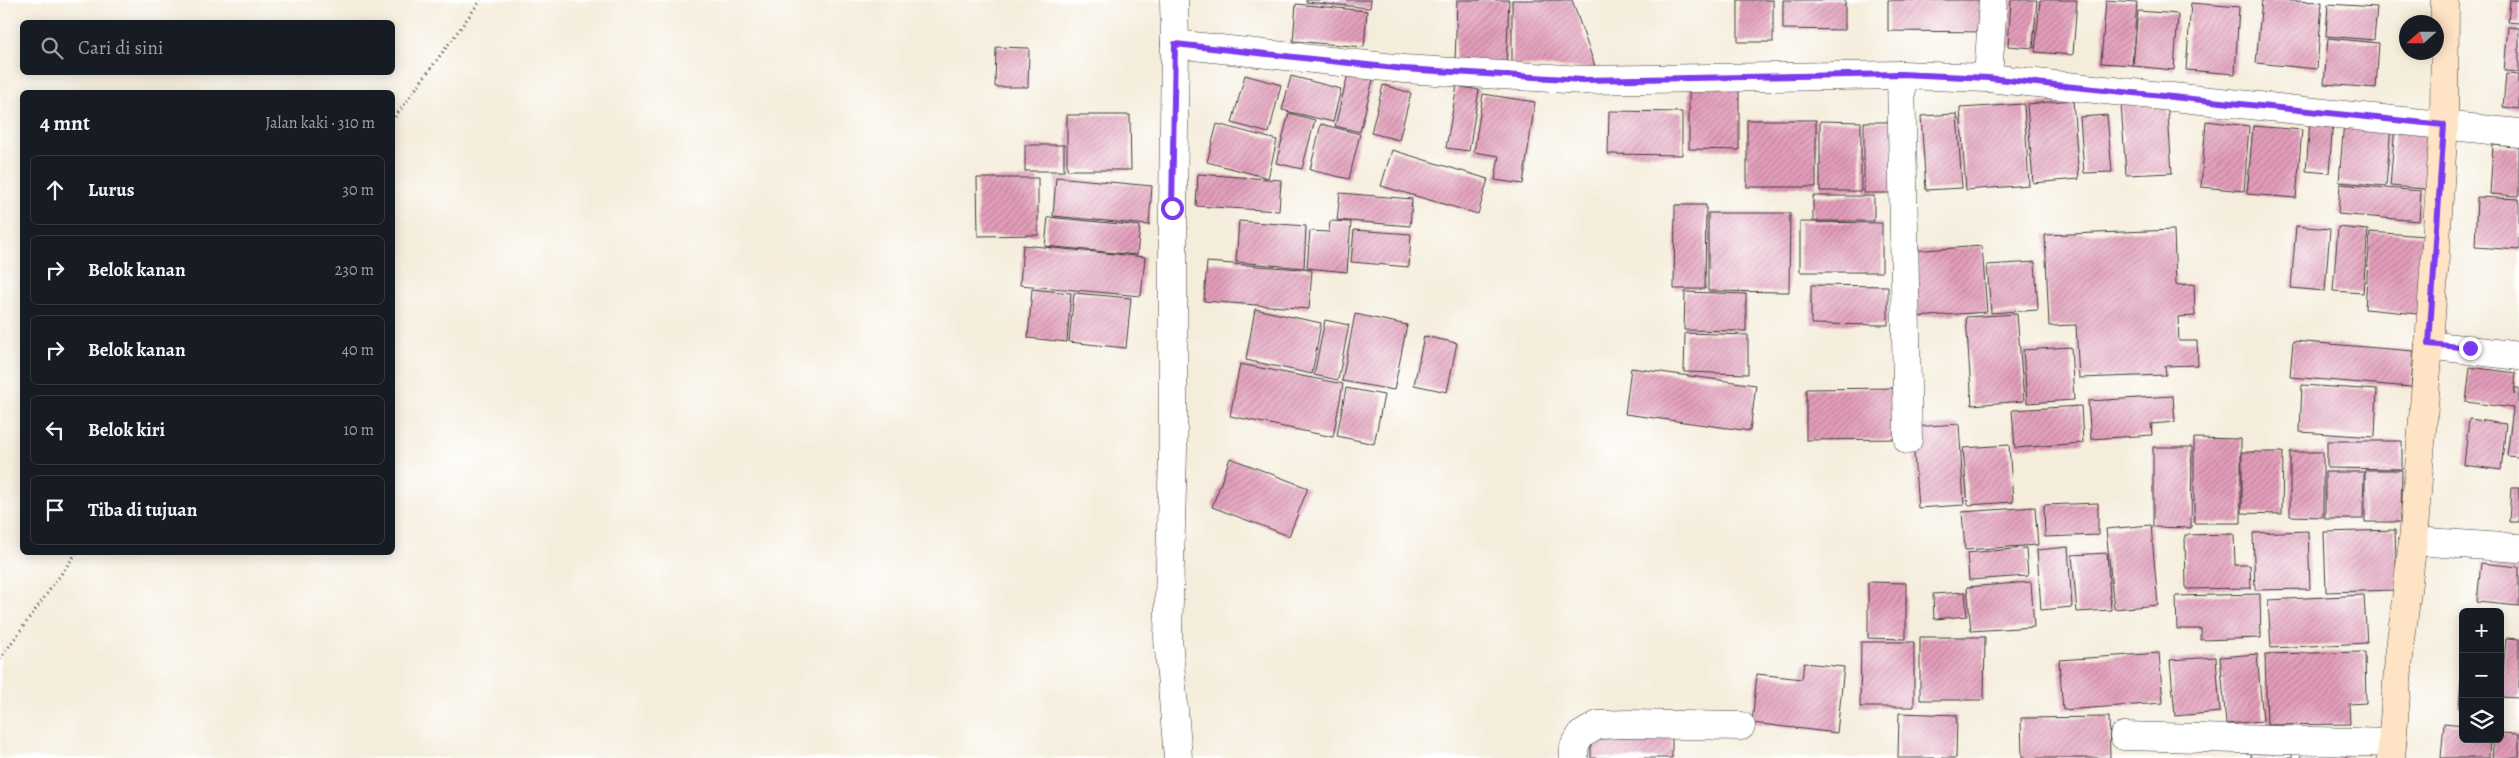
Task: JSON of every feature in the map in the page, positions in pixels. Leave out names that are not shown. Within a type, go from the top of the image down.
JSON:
[{"type":"main road","points":[[2392,750],[2399,657],[2413,541],[2429,344],[2444,125],[2445,0]]},
{"type":"street","points":[[1174,0],[1172,208],[1173,451],[1168,638],[1178,758]]},
{"type":"street","points":[[1988,78],[1993,0]]},
{"type":"street","points":[[1175,44],[1404,69],[1583,80],[1901,74],[1988,78],[2519,133]]},
{"type":"street","points":[[1901,74],[1908,440]]},
{"type":"street","points":[[2429,344],[2519,356]]},
{"type":"street","points":[[2413,541],[2519,548]]},
{"type":"street","points":[[1574,758],[1574,747],[1581,735],[1598,725],[1741,726]]},
{"type":"street","points":[[2124,736],[2392,750]]},
{"type":"path","points":[[395,117],[481,0]]},
{"type":"path","points":[[0,659],[75,555]]},
{"type":"building","points":[[1306,0],[1371,0],[1370,8],[1306,2]]},
{"type":"building","points":[[1457,0],[1509,0],[1506,67],[1455,64]]},
{"type":"building","points":[[1512,0],[1572,0],[1596,69],[1512,65]]},
{"type":"building","points":[[1738,0],[1773,0],[1773,42],[1738,42]]},
{"type":"building","points":[[1783,0],[1845,0],[1845,30],[1783,29]]},
{"type":"building","points":[[1888,0],[1989,0],[1989,32],[1888,31]]},
{"type":"building","points":[[2011,0],[2037,0],[2033,48],[2008,46]]},
{"type":"building","points":[[2040,0],[2077,0],[2073,55],[2035,52]]},
{"type":"building","points":[[2106,0],[2137,2],[2132,65],[2101,63]]},
{"type":"building","points":[[2262,0],[2322,2],[2317,69],[2256,63]]},
{"type":"building","points":[[2510,0],[2519,0],[2519,23],[2508,22]]},
{"type":"building","points":[[2191,3],[2239,7],[2235,74],[2186,70]]},
{"type":"building","points":[[1296,4],[1367,11],[1364,47],[1293,41]]},
{"type":"building","points":[[2328,4],[2377,7],[2374,40],[2326,36]]},
{"type":"building","points":[[2138,11],[2178,14],[2174,70],[2133,66]]},
{"type":"building","points":[[2508,27],[2519,28],[2519,72],[2504,71]]},
{"type":"building","points":[[2328,38],[2379,43],[2376,88],[2324,84]]},
{"type":"building","points":[[996,47],[1029,48],[1028,87],[995,87]]},
{"type":"building","points":[[1348,74],[1373,80],[1360,132],[1335,126]]},
{"type":"building","points":[[2506,74],[2519,75],[2519,109],[2503,107]]},
{"type":"building","points":[[1245,75],[1281,85],[1269,133],[1232,123]]},
{"type":"building","points":[[1291,76],[1341,89],[1333,122],[1282,110]]},
{"type":"building","points":[[1383,85],[1411,93],[1399,140],[1371,133]]},
{"type":"building","points":[[1457,86],[1479,90],[1469,151],[1446,148]]},
{"type":"building","points":[[1689,87],[1739,87],[1739,150],[1689,149]]},
{"type":"building","points":[[1483,94],[1535,102],[1523,184],[1495,180],[1499,156],[1474,152]]},
{"type":"building","points":[[2073,100],[2079,179],[2033,183],[2027,104]]},
{"type":"building","points":[[2167,100],[2172,173],[2126,175],[2121,104]]},
{"type":"building","points":[[2024,104],[2029,185],[1966,190],[1960,108]]},
{"type":"building","points":[[1609,111],[1682,112],[1682,155],[1608,154]]},
{"type":"building","points":[[1289,113],[1315,120],[1302,169],[1276,163]]},
{"type":"building","points":[[1957,114],[1962,188],[1926,190],[1921,116]]},
{"type":"building","points":[[1067,115],[1130,115],[1131,170],[1067,170]]},
{"type":"building","points":[[2107,115],[2112,172],[2084,173],[2080,117]]},
{"type":"building","points":[[1747,120],[1816,120],[1816,187],[1747,187]]},
{"type":"building","points":[[2310,120],[2333,122],[2329,173],[2306,171]]},
{"type":"building","points":[[1820,121],[1861,122],[1861,191],[1820,191]]},
{"type":"building","points":[[2206,121],[2249,126],[2244,191],[2201,187]]},
{"type":"building","points":[[2344,121],[2391,125],[2386,186],[2339,182]]},
{"type":"building","points":[[1864,122],[1895,122],[1895,193],[1864,193]]},
{"type":"building","points":[[1217,124],[1277,140],[1268,178],[1207,162]]},
{"type":"building","points":[[1321,124],[1360,134],[1349,179],[1310,170]]},
{"type":"building","points":[[2253,126],[2302,130],[2296,198],[2247,194]]},
{"type":"building","points":[[2395,126],[2439,129],[2435,190],[2390,186]]},
{"type":"building","points":[[1025,145],[1064,145],[1064,171],[1025,171]]},
{"type":"building","points":[[2493,145],[2519,147],[2519,196],[2490,194]]},
{"type":"building","points":[[1392,150],[1488,179],[1478,214],[1381,186]]},
{"type":"building","points":[[1198,174],[1281,180],[1279,211],[1196,206]]},
{"type":"building","points":[[1056,177],[1152,186],[1149,225],[1053,216]]},
{"type":"building","points":[[977,178],[1038,178],[1038,235],[978,236]]},
{"type":"building","points":[[2340,184],[2421,191],[2419,221],[2338,214]]},
{"type":"building","points":[[1340,193],[1412,199],[1410,226],[1337,220]]},
{"type":"building","points":[[1813,196],[1874,196],[1874,221],[1813,221]]},
{"type":"building","points":[[2477,197],[2519,199],[2519,250],[2475,247]]},
{"type":"building","points":[[1675,205],[1706,205],[1705,289],[1674,289]]},
{"type":"building","points":[[1708,213],[1790,213],[1789,292],[1708,291]]},
{"type":"building","points":[[1048,217],[1140,226],[1137,255],[1045,246]]},
{"type":"building","points":[[1239,221],[1306,226],[1304,268],[1236,262]]},
{"type":"building","points":[[1330,221],[1351,222],[1347,272],[1307,268],[1310,231],[1329,232]]},
{"type":"building","points":[[1800,222],[1882,223],[1882,272],[1800,272]]},
{"type":"building","points":[[2296,226],[2330,229],[2325,291],[2291,288]]},
{"type":"building","points":[[2338,227],[2368,230],[2363,293],[2333,291]]},
{"type":"building","points":[[1354,230],[1411,234],[1409,267],[1351,262]]},
{"type":"building","points":[[2174,230],[2176,285],[2194,284],[2195,316],[2178,317],[2179,341],[2197,341],[2198,365],[2165,366],[2166,375],[2079,378],[2076,325],[2049,326],[2045,235]]},
{"type":"building","points":[[2370,232],[2424,236],[2418,314],[2365,309]]},
{"type":"building","points":[[1023,245],[1145,257],[1141,296],[1020,285]]},
{"type":"building","points":[[1982,246],[1987,312],[1916,317],[1911,251]]},
{"type":"building","points":[[1207,262],[1312,270],[1309,309],[1204,301]]},
{"type":"building","points":[[2035,262],[2038,310],[1991,313],[1987,265]]},
{"type":"building","points":[[1811,285],[1888,286],[1888,325],[1811,324]]},
{"type":"building","points":[[1032,289],[1071,293],[1067,342],[1028,338]]},
{"type":"building","points":[[1685,292],[1746,294],[1746,331],[1684,330]]},
{"type":"building","points":[[1074,293],[1131,298],[1126,348],[1069,342]]},
{"type":"building","points":[[1255,309],[1321,323],[1312,374],[1246,360]]},
{"type":"building","points":[[1355,314],[1407,325],[1394,390],[1342,381]]},
{"type":"building","points":[[2017,314],[2024,401],[1972,405],[1966,317]]},
{"type":"building","points":[[1325,320],[1349,325],[1338,380],[1314,375]]},
{"type":"building","points":[[1685,333],[1748,335],[1748,374],[1684,372]]},
{"type":"building","points":[[1424,336],[1457,343],[1447,392],[1414,385]]},
{"type":"building","points":[[2293,341],[2414,351],[2411,387],[2290,377]]},
{"type":"building","points":[[2071,347],[2074,400],[2027,403],[2023,350]]},
{"type":"building","points":[[1240,364],[1343,384],[1333,437],[1230,416]]},
{"type":"building","points":[[2470,367],[2516,373],[2514,395],[2515,388],[2519,388],[2519,457],[2507,456],[2513,408],[2466,402]]},
{"type":"building","points":[[1631,368],[1756,385],[1750,431],[1625,414]]},
{"type":"building","points":[[2302,385],[2377,390],[2375,437],[2300,432]]},
{"type":"building","points":[[1346,388],[1384,395],[1374,444],[1337,436]]},
{"type":"building","points":[[1899,388],[1900,439],[1806,440],[1806,389]]},
{"type":"building","points":[[2173,396],[2175,422],[2151,424],[2152,435],[2091,439],[2088,401]]},
{"type":"building","points":[[2081,406],[2083,443],[2015,448],[2012,410]]},
{"type":"building","points":[[2469,419],[2506,424],[2501,470],[2464,465]]},
{"type":"building","points":[[1959,424],[1964,505],[1918,508],[1912,427]]},
{"type":"building","points":[[2194,438],[2241,439],[2241,523],[2194,523]]},
{"type":"building","points":[[2327,441],[2402,441],[2402,469],[2327,468]]},
{"type":"building","points":[[2009,445],[2013,502],[1968,505],[1963,448]]},
{"type":"building","points":[[2153,447],[2192,447],[2191,528],[2153,527]]},
{"type":"building","points":[[2242,452],[2283,452],[2282,514],[2242,513]]},
{"type":"building","points":[[2290,452],[2323,452],[2323,517],[2290,516]]},
{"type":"building","points":[[1230,458],[1308,488],[1289,536],[1212,507]]},
{"type":"building","points":[[2365,470],[2402,470],[2401,522],[2365,522]]},
{"type":"building","points":[[2325,472],[2364,472],[2363,519],[2325,519]]},
{"type":"building","points":[[2511,488],[2519,488],[2519,522],[2509,522]]},
{"type":"building","points":[[2098,503],[2098,535],[2045,537],[2044,505]]},
{"type":"building","points":[[2035,507],[2038,545],[1965,550],[1962,512]]},
{"type":"building","points":[[2151,525],[2158,605],[2114,609],[2106,529]]},
{"type":"building","points":[[2395,530],[2397,590],[2326,592],[2324,532]]},
{"type":"building","points":[[2308,531],[2310,589],[2255,590],[2253,533]]},
{"type":"building","points":[[2234,534],[2235,565],[2250,565],[2251,588],[2186,589],[2185,535]]},
{"type":"building","points":[[2068,547],[2072,607],[2041,610],[2037,550]]},
{"type":"building","points":[[2026,548],[2028,576],[1969,580],[1967,553]]},
{"type":"building","points":[[2107,553],[2111,610],[2077,612],[2072,555]]},
{"type":"building","points":[[2481,563],[2519,567],[2519,606],[2477,602]]},
{"type":"building","points":[[1868,582],[1906,583],[1906,639],[1868,638]]},
{"type":"building","points":[[2031,582],[2034,627],[1971,631],[1967,587]]},
{"type":"building","points":[[1965,592],[1967,616],[1934,619],[1933,594]]},
{"type":"building","points":[[2260,594],[2261,638],[2201,640],[2201,629],[2177,629],[2176,596]]},
{"type":"building","points":[[2364,595],[2367,643],[2271,648],[2268,600]]},
{"type":"building","points":[[1920,637],[1985,637],[1984,700],[1920,700]]},
{"type":"building","points":[[2506,638],[2519,639],[2519,698],[2504,697]]},
{"type":"building","points":[[1861,642],[1914,642],[1914,707],[1860,707]]},
{"type":"building","points":[[2365,652],[2366,703],[2349,704],[2350,724],[2267,725],[2265,654]]},
{"type":"building","points":[[2159,653],[2163,703],[2063,710],[2059,660]]},
{"type":"building","points":[[2257,654],[2263,721],[2226,724],[2220,657]]},
{"type":"building","points":[[2216,657],[2220,712],[2175,716],[2170,660]]},
{"type":"building","points":[[1804,663],[1844,667],[1837,733],[1752,723],[1757,674],[1802,679]]},
{"type":"building","points":[[1899,713],[1957,715],[1956,758],[1898,758]]},
{"type":"building","points":[[2109,717],[2110,758],[2022,758],[2021,718]]},
{"type":"building","points":[[2444,723],[2459,725],[2459,743],[2490,743],[2489,758],[2441,758]]},
{"type":"building","points":[[2504,733],[2519,734],[2519,758],[2492,758],[2494,743],[2504,743]]},
{"type":"building","points":[[1672,737],[1672,758],[1591,758],[1591,739]]},
{"type":"building","points":[[2251,745],[2292,745],[2292,758],[2251,758]]},
{"type":"building","points":[[2302,745],[2346,747],[2346,758],[2301,758]]},
{"type":"route","points":[[1172,208],[1175,44],[1404,69],[1583,80],[1901,74],[1988,78],[2444,125],[2429,344],[2470,348]]}]
